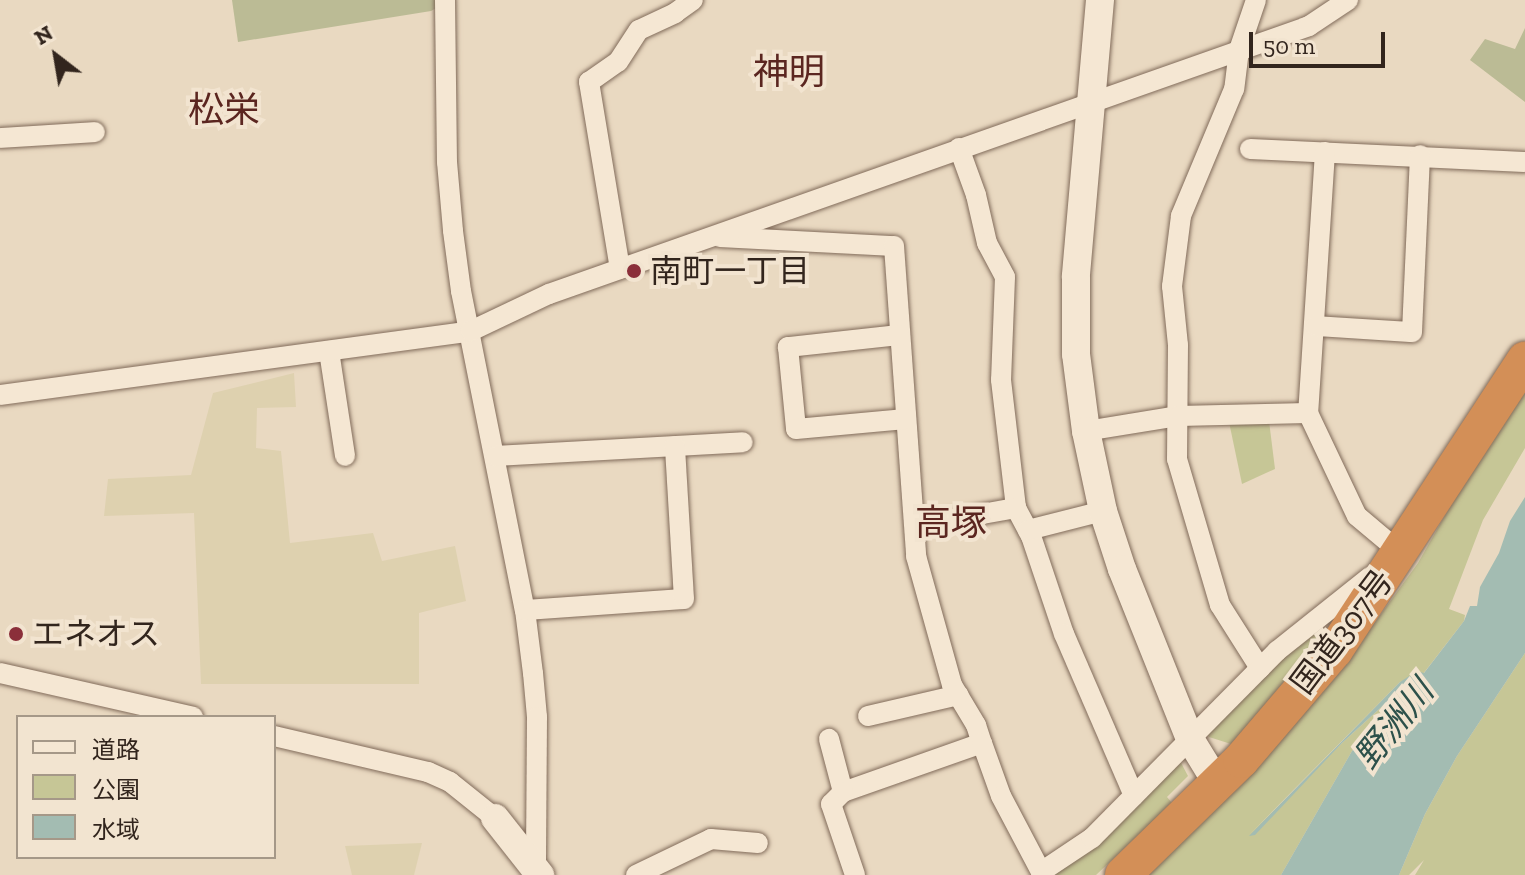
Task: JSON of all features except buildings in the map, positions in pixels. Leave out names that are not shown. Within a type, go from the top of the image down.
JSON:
[{"type":"highway","name":"国道307号","points":[[1123,875],[1217,783],[1335,650],[1525,360]]},
{"type":"street","points":[[445,0],[447,162],[453,231],[461,291],[525,610],[537,717],[538,871]]},
{"type":"street","points":[[620,269],[589,82],[618,62],[639,30],[675,13],[693,0]]},
{"type":"street","points":[[1100,0],[1076,277],[1076,354],[1086,431],[1103,511],[1122,569],[1190,739],[1217,783]]},
{"type":"street","points":[[1256,0],[1239,50],[1234,89],[1227,98],[1181,216],[1172,286],[1178,345],[1177,459],[1220,605],[1260,668]]},
{"type":"street","points":[[0,395],[471,331],[549,294],[1309,26],[1348,0]]},
{"type":"street","points":[[0,138],[95,132]]},
{"type":"street","points":[[959,148],[976,195],[987,243],[1005,277],[1001,380],[1016,508],[1028,530],[1055,612],[1134,796]]},
{"type":"street","points":[[1250,149],[1525,162]]},
{"type":"street","points":[[710,236],[894,246],[916,556],[952,685],[976,725],[1001,796],[1041,874],[1092,838],[1260,668],[1401,553],[1357,516],[1308,413],[1325,152]]},
{"type":"street","points":[[1316,326],[1412,332],[1420,155]]},
{"type":"street","points":[[899,335],[788,347],[796,429],[906,419]]},
{"type":"street","points":[[329,351],[345,456]]},
{"type":"street","points":[[1086,431],[1179,416],[1308,413]]},
{"type":"street","points":[[496,456],[743,442]]},
{"type":"street","points":[[525,610],[684,599],[675,446]]},
{"type":"street","points":[[915,526],[1016,508]]},
{"type":"street","points":[[1028,530],[1103,511]]},
{"type":"street","points":[[0,673],[184,715]]},
{"type":"street","points":[[868,716],[959,695]]},
{"type":"street","points":[[276,736],[428,772],[450,782],[495,818],[538,871]]},
{"type":"street","points":[[829,739],[843,792]]},
{"type":"street","points":[[855,875],[831,804],[843,792],[982,743]]},
{"type":"street","points":[[636,875],[711,839],[758,843]]},
{"type":"shaded area","points":[[294,373],[296,407],[257,408],[256,448],[281,451],[290,543],[373,533],[382,561],[455,546],[466,601],[419,613],[419,684],[201,684],[194,513],[104,516],[108,479],[191,475],[213,393]]},
{"type":"shaded area","points":[[422,843],[414,875],[352,875],[345,846]]},
{"type":"green space","points":[[232,0],[440,0],[440,6],[431,11],[238,42]]},
{"type":"green space","points":[[1525,28],[1525,102],[1470,60],[1485,39],[1515,49]]},
{"type":"green space","points":[[1525,387],[1525,448],[1483,520],[1449,609],[1465,615],[1464,621],[1423,674],[1400,682],[1250,834],[1342,743],[1400,690],[1405,690],[1352,751],[1281,875],[1143,875],[1339,672],[1418,563],[1469,473]]},
{"type":"green space","points":[[1269,421],[1275,469],[1242,484],[1229,422]]},
{"type":"green space","points":[[1315,627],[1324,635],[1231,744],[1209,737],[1205,729]]},
{"type":"green space","points":[[1525,653],[1525,875],[1415,875],[1424,860],[1409,875],[1399,875],[1425,814],[1457,756]]},
{"type":"green space","points":[[1179,759],[1188,776],[1167,797],[1172,803],[1096,875],[1051,875]]},
{"type":"water","name":"野洲川","points":[[1525,497],[1525,653],[1457,756],[1425,814],[1399,875],[1281,875],[1352,751],[1404,690],[1400,690],[1342,743],[1255,835],[1249,836],[1400,682],[1417,671],[1424,673],[1464,621],[1470,606],[1477,606],[1480,587],[1499,553],[1510,521]]},
{"type":"place","name":"南町一丁目","points":[[634,271]]},
{"type":"place","name":"エネオス","points":[[16,634]]},
{"type":"district","name":"神明","points":[[789,72]]},
{"type":"district","name":"松栄","points":[[224,110]]},
{"type":"district","name":"高塚","points":[[951,523]]}]
